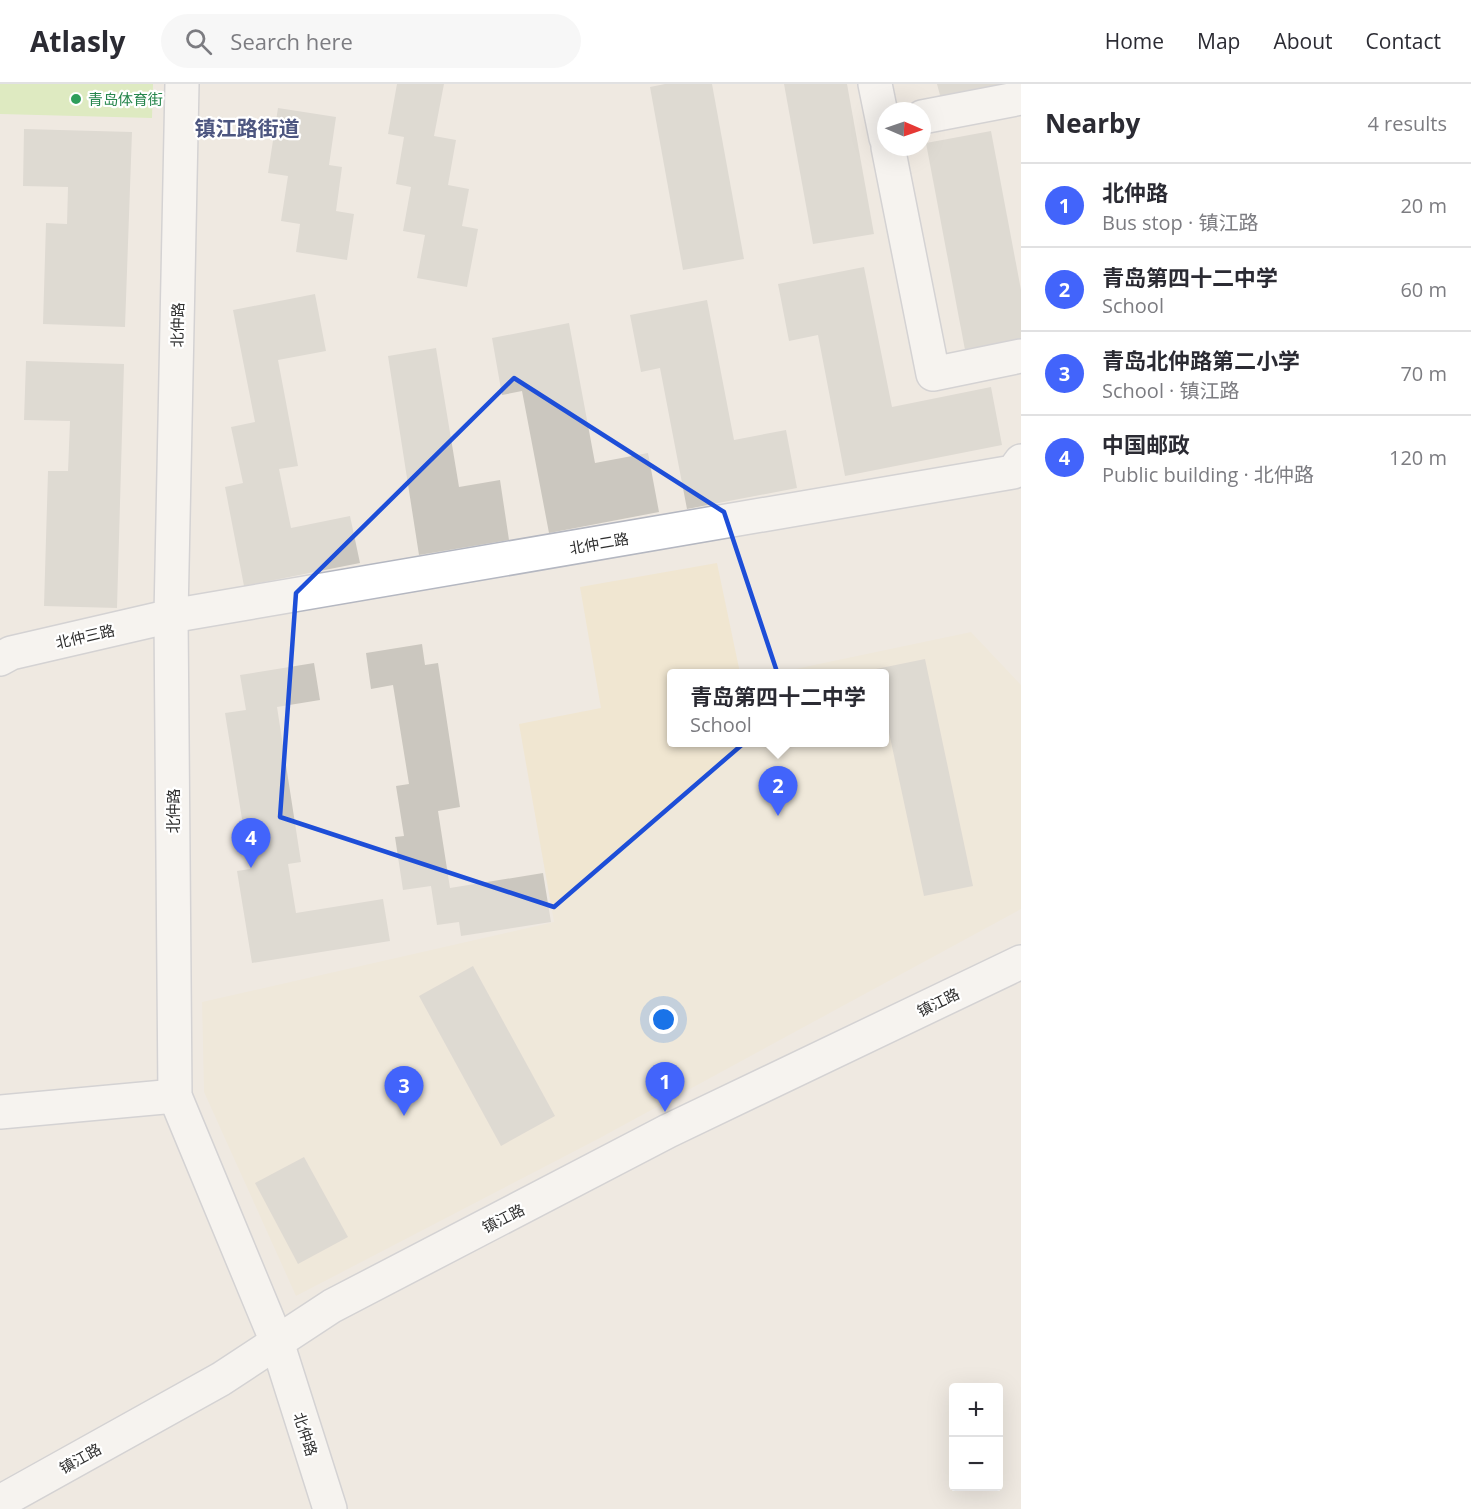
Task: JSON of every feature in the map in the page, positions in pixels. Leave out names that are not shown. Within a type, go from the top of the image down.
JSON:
[{"type":"street","name":"北仲路","points":[[182,84],[171,616],[175,1096],[277,1342],[330,1509]]},
{"type":"street","points":[[875,84],[879,102]]},
{"type":"street","points":[[931,115],[1021,98]]},
{"type":"street","points":[[890,156],[933,374],[1021,356]]},
{"type":"street","name":"北仲二路","points":[[171,616],[1018,472]]},
{"type":"street","name":"北仲三路","points":[[0,659],[11,653],[171,616]]},
{"type":"street","name":"镇江路","points":[[0,1502],[221,1379],[332,1306],[668,1131],[1021,962]]},
{"type":"street","points":[[0,1112],[175,1096]]},
{"type":"highlighted area","points":[[514,378],[724,512],[788,705],[554,907],[280,817],[296,593]]},
{"type":"shaded area","points":[[717,563],[739,669],[667,669],[667,747],[889,747],[889,669],[795,669],[971,632],[1021,685],[1021,909],[598,1139],[296,1296],[204,1092],[202,1002],[554,922],[519,724],[601,708],[580,587]]},
{"type":"green space","name":"青岛体育街","points":[[0,84],[153,84],[152,118],[0,114]]},
{"type":"building","points":[[397,84],[444,84],[434,136],[456,140],[448,185],[469,189],[462,226],[478,229],[467,287],[417,278],[425,235],[403,231],[411,187],[396,184],[404,137],[388,134]]},
{"type":"building","points":[[665,84],[712,84],[744,259],[683,270],[650,87]]},
{"type":"building","points":[[784,84],[847,84],[874,234],[813,244]]},
{"type":"building","points":[[937,84],[1002,84],[1002,86],[941,99]]},
{"type":"building","points":[[278,108],[336,117],[329,165],[342,167],[336,211],[354,214],[347,260],[296,252],[300,224],[281,221],[288,176],[268,173]]},
{"type":"building","points":[[24,129],[132,132],[125,327],[43,324],[46,223],[67,224],[68,187],[23,186]]},
{"type":"building","points":[[991,131],[1021,290],[1021,339],[965,350],[928,156],[931,156],[931,142]]},
{"type":"building","points":[[864,267],[892,407],[991,387],[1002,445],[845,476],[818,335],[789,341],[778,284]]},
{"type":"building","points":[[315,294],[326,351],[278,360],[298,466],[279,469],[291,528],[350,516],[360,563],[244,586],[225,487],[243,483],[231,427],[255,422],[233,310]]},
{"type":"building","points":[[707,300],[734,440],[786,430],[797,488],[687,509],[660,368],[641,372],[630,315]]},
{"type":"building","points":[[569,323],[595,463],[648,453],[659,512],[549,533],[522,391],[502,395],[492,338]]},
{"type":"building","points":[[436,348],[459,487],[500,480],[509,540],[419,555],[388,356]]},
{"type":"building","points":[[26,361],[124,364],[117,608],[44,606],[48,471],[68,471],[70,421],[24,420]]},
{"type":"building","points":[[422,644],[425,665],[438,663],[460,807],[438,811],[450,888],[543,873],[551,922],[461,936],[459,922],[437,925],[431,886],[403,890],[395,837],[404,836],[396,786],[409,784],[393,685],[371,689],[366,653]]},
{"type":"building","points":[[925,659],[973,886],[924,896],[889,732],[889,669],[876,669]]},
{"type":"building","points":[[314,663],[320,700],[277,707],[301,862],[288,864],[296,913],[383,899],[390,941],[252,963],[237,871],[250,869],[225,713],[246,710],[240,675]]},
{"type":"building","points":[[473,966],[555,1116],[501,1146],[419,996]]},
{"type":"building","points":[[304,1157],[348,1237],[298,1264],[255,1183]]},
{"type":"place","name":"青岛体育街","points":[[76,99]]},
{"type":"place","name":"青岛第四十二中学","points":[[778,816]]},
{"type":"place","name":"中国邮政","points":[[251,868]]},
{"type":"place","name":"北仲路","points":[[665,1112]]},
{"type":"place","name":"青岛北仲路第二小学","points":[[404,1116]]},
{"type":"district","name":"镇江路街道","points":[[247,128]]}]
